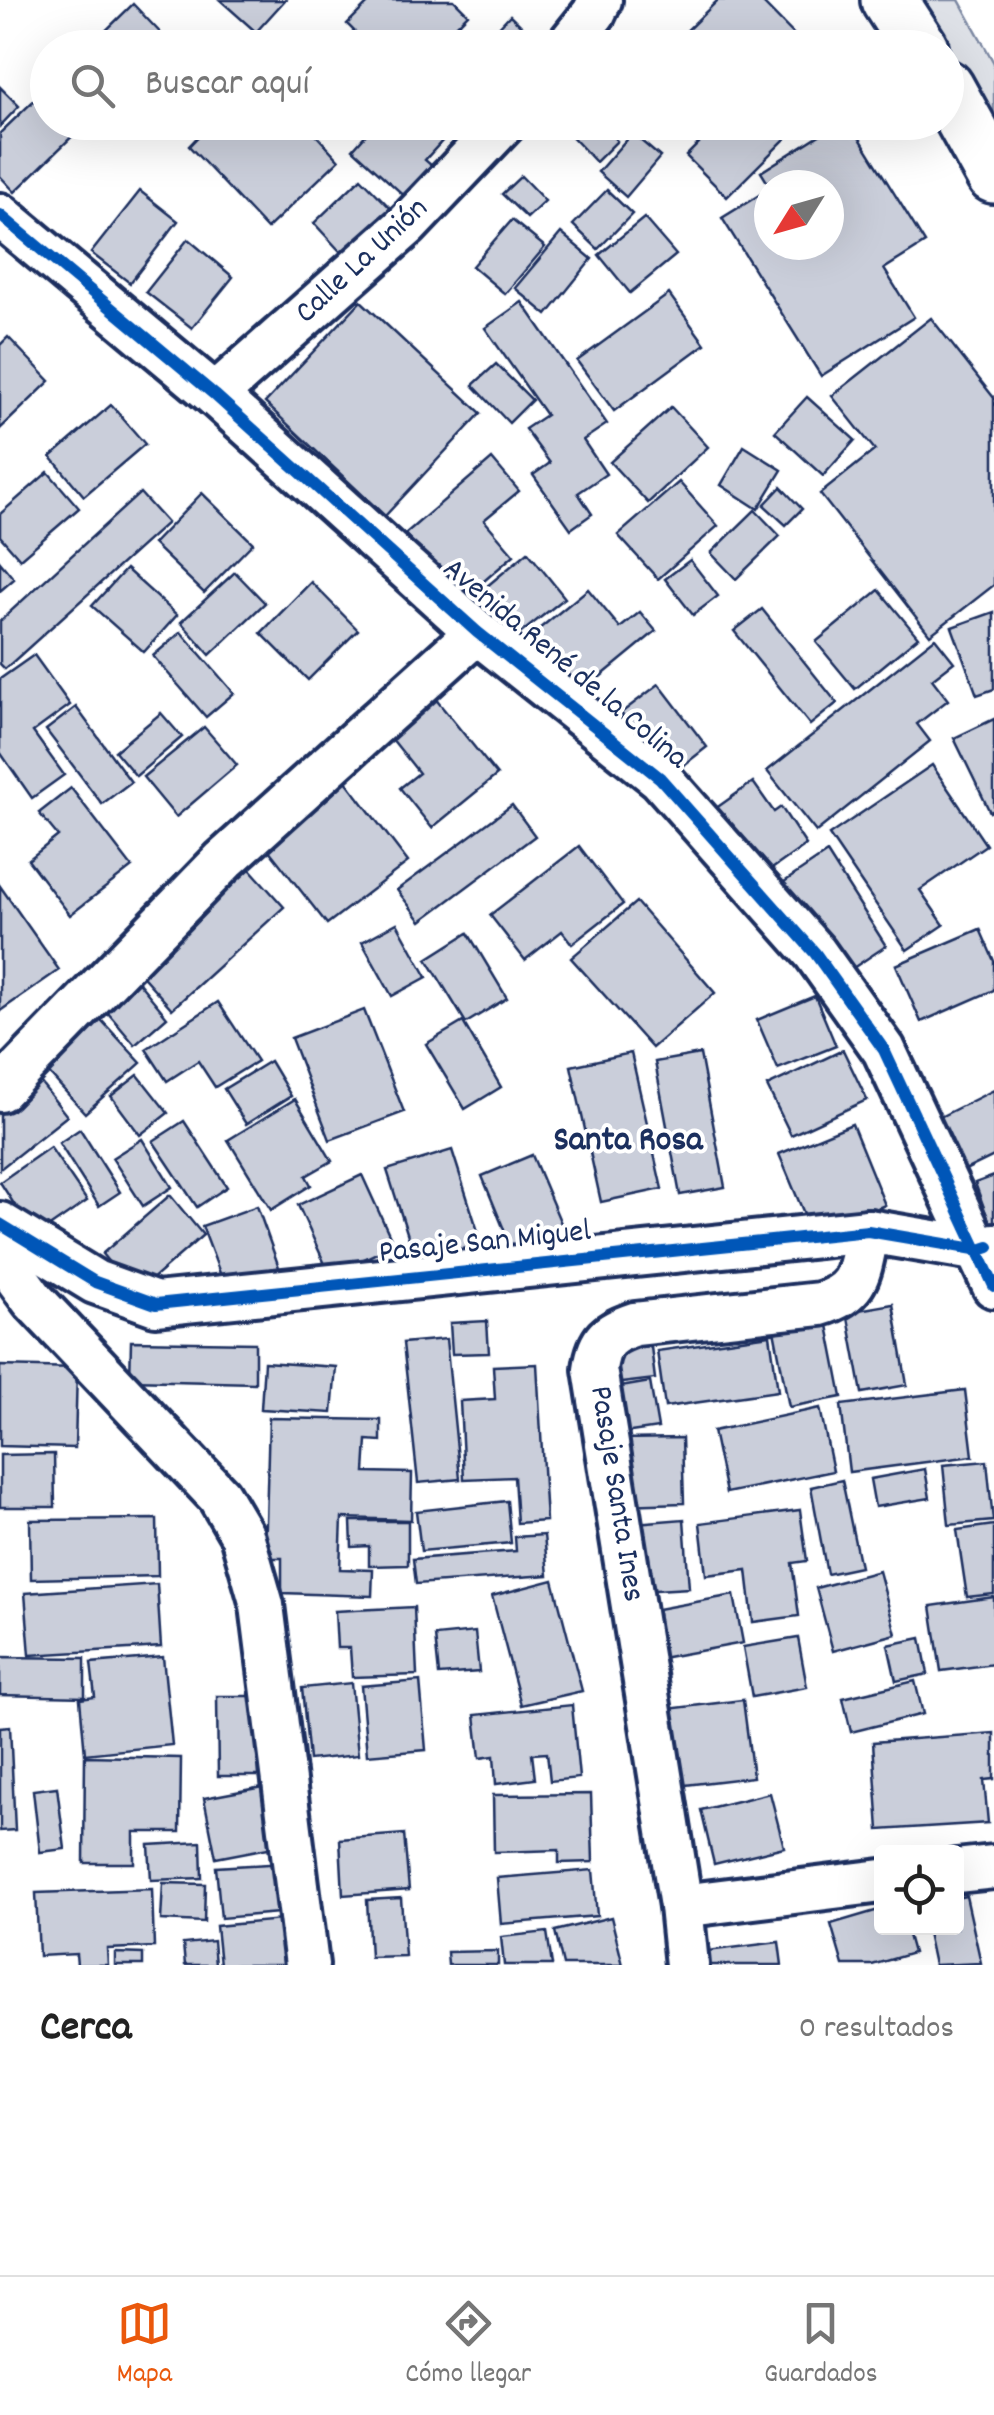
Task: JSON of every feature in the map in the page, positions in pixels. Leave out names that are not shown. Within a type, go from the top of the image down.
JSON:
[{"type":"highway","points":[[890,0],[909,30]]},
{"type":"highway","points":[[964,121],[994,175]]},
{"type":"street","points":[[580,30],[600,0]]},
{"type":"street","name":"Calle La Unión","points":[[215,395],[408,224],[488,140]]},
{"type":"street","name":"Avenida René de la Colina","points":[[0,215],[215,395],[477,632],[660,778],[815,953],[884,1050],[989,1260]]},
{"type":"street","points":[[0,1090],[224,860],[477,632]]},
{"type":"street","name":"Pasaje San Miguel","points":[[0,1224],[96,1282],[156,1304],[868,1231],[989,1260]]},
{"type":"street","name":"Pasaje Santa Ines","points":[[687,1965],[681,1906],[595,1368],[598,1347],[610,1333],[635,1324],[820,1304],[843,1298],[856,1281],[868,1231]]},
{"type":"street","points":[[0,1255],[16,1300],[220,1496],[242,1535],[262,1606],[307,1965]]},
{"type":"street","points":[[964,1871],[994,1867]]},
{"type":"street","points":[[681,1906],[874,1882]]},
{"type":"shaded area","points":[[920,0],[959,0],[994,63],[994,132],[964,75],[964,30],[939,28]]},
{"type":"building","points":[[220,0],[285,0],[254,30]]},
{"type":"building","points":[[371,0],[454,0],[468,14],[452,30],[353,30],[347,24]]},
{"type":"building","points":[[718,0],[760,0],[789,30],[687,30]]},
{"type":"building","points":[[133,4],[158,30],[106,30]]},
{"type":"building","points":[[510,15],[526,30],[496,30]]},
{"type":"building","points":[[0,87],[19,106],[0,126]]},
{"type":"building","points":[[30,104],[30,140],[68,140],[15,192],[0,176],[0,133]]},
{"type":"building","points":[[195,140],[321,140],[339,160],[267,229],[189,146]]},
{"type":"building","points":[[361,140],[443,140],[425,160],[439,172],[411,202],[353,149]]},
{"type":"building","points":[[575,140],[616,140],[596,162]]},
{"type":"building","points":[[626,140],[640,140],[660,157],[626,197],[598,172]]},
{"type":"building","points":[[702,140],[784,140],[754,170],[727,197],[686,156]]},
{"type":"building","points":[[812,140],[861,140],[925,243],[884,269],[914,317],[821,376],[722,218],[754,198],[754,260],[844,260],[844,170],[764,170]]},
{"type":"building","points":[[521,176],[545,201],[527,218],[502,194]]},
{"type":"building","points":[[361,178],[398,216],[350,262],[314,223]]},
{"type":"building","points":[[607,190],[632,214],[598,249],[573,225]]},
{"type":"building","points":[[140,191],[178,221],[130,283],[91,253]]},
{"type":"building","points":[[644,218],[676,255],[630,293],[599,255]]},
{"type":"building","points":[[512,220],[545,247],[505,294],[472,266]]},
{"type":"building","points":[[561,233],[592,259],[547,315],[515,288]]},
{"type":"building","points":[[188,239],[233,277],[192,328],[146,292]]},
{"type":"building","points":[[669,294],[705,344],[614,411],[577,361]]},
{"type":"building","points":[[361,301],[481,413],[385,516],[265,403]]},
{"type":"building","points":[[522,302],[607,424],[583,440],[606,474],[578,493],[592,514],[571,529],[533,475],[550,463],[525,429],[546,415],[485,328]]},
{"type":"building","points":[[931,318],[994,398],[994,585],[930,635],[820,494],[875,450],[832,396]]},
{"type":"building","points":[[8,337],[50,381],[0,429],[0,345]]},
{"type":"building","points":[[496,364],[532,400],[509,423],[473,385]]},
{"type":"building","points":[[807,397],[855,440],[823,476],[775,432]]},
{"type":"building","points":[[111,405],[145,444],[84,496],[51,457]]},
{"type":"building","points":[[671,407],[708,447],[648,503],[610,462]]},
{"type":"building","points":[[744,446],[782,470],[758,509],[721,485]]},
{"type":"building","points":[[492,459],[519,491],[484,520],[514,555],[462,600],[405,534]]},
{"type":"building","points":[[48,472],[79,508],[20,559],[0,536],[0,514]]},
{"type":"building","points":[[679,482],[718,526],[658,579],[618,535]]},
{"type":"building","points":[[781,487],[802,509],[786,525],[764,505]]},
{"type":"building","points":[[140,493],[167,523],[5,669],[0,664],[0,621]]},
{"type":"building","points":[[202,493],[253,543],[204,593],[153,544]]},
{"type":"building","points":[[755,510],[780,536],[736,579],[711,553]]},
{"type":"building","points":[[528,552],[565,598],[516,637],[480,592]]},
{"type":"building","points":[[690,560],[718,596],[693,615],[665,579]]},
{"type":"building","points":[[0,562],[14,579],[0,591]]},
{"type":"building","points":[[126,569],[177,615],[144,652],[92,606]]},
{"type":"building","points":[[235,572],[265,603],[210,655],[181,622]]},
{"type":"building","points":[[311,582],[358,630],[308,680],[261,633]]},
{"type":"building","points":[[588,589],[620,628],[640,612],[656,631],[577,696],[528,638]]},
{"type":"building","points":[[879,590],[918,637],[855,689],[816,642]]},
{"type":"building","points":[[762,609],[837,703],[810,725],[734,631]]},
{"type":"building","points":[[994,612],[994,689],[977,695],[952,627]]},
{"type":"building","points":[[181,632],[234,693],[206,717],[153,656]]},
{"type":"building","points":[[935,638],[954,662],[932,679],[948,700],[917,724],[930,741],[816,832],[767,771]]},
{"type":"building","points":[[34,655],[70,705],[33,732],[64,775],[32,798],[0,752],[0,679]]},
{"type":"building","points":[[659,684],[707,747],[670,776],[621,713]]},
{"type":"building","points":[[434,697],[497,775],[432,828],[400,788],[419,773],[388,734]]},
{"type":"building","points":[[76,707],[131,782],[102,804],[46,730]]},
{"type":"building","points":[[161,713],[182,737],[136,776],[115,751]]},
{"type":"building","points":[[994,719],[994,810],[990,812],[954,738]]},
{"type":"building","points":[[204,727],[237,765],[176,817],[143,777]]},
{"type":"building","points":[[932,765],[986,845],[920,890],[944,925],[907,950],[829,835]]},
{"type":"building","points":[[346,781],[408,862],[327,924],[265,845]]},
{"type":"building","points":[[753,782],[774,812],[781,807],[806,845],[759,878],[712,811]]},
{"type":"building","points":[[71,788],[132,867],[70,915],[28,860],[58,836],[39,813]]},
{"type":"building","points":[[512,805],[535,836],[421,921],[397,890]]},
{"type":"building","points":[[579,846],[623,904],[572,944],[562,931],[525,960],[490,915]]},
{"type":"building","points":[[827,853],[886,946],[841,976],[781,884]]},
{"type":"building","points":[[250,869],[284,907],[172,1009],[138,971]]},
{"type":"building","points":[[0,886],[59,970],[0,1011]]},
{"type":"building","points":[[636,902],[715,993],[652,1048],[571,958]]},
{"type":"building","points":[[397,923],[427,977],[392,996],[362,942]]},
{"type":"building","points":[[980,929],[994,961],[994,990],[921,1022],[896,965]]},
{"type":"building","points":[[468,933],[507,998],[466,1023],[427,959]]},
{"type":"building","points":[[130,972],[167,1017],[135,1045],[97,1000]]},
{"type":"building","points":[[815,996],[836,1046],[778,1069],[757,1020]]},
{"type":"building","points":[[218,1002],[257,1061],[215,1087],[198,1061],[167,1081],[146,1049]]},
{"type":"building","points":[[91,1009],[141,1063],[85,1113],[36,1059]]},
{"type":"building","points":[[364,1010],[404,1112],[330,1140],[291,1038]]},
{"type":"building","points":[[463,1022],[501,1087],[465,1109],[426,1044]]},
{"type":"building","points":[[843,1050],[867,1100],[791,1135],[767,1086]]},
{"type":"building","points":[[631,1053],[662,1189],[601,1202],[571,1066]]},
{"type":"building","points":[[700,1054],[725,1187],[680,1195],[655,1062]]},
{"type":"building","points":[[270,1061],[291,1096],[246,1124],[224,1089]]},
{"type":"building","points":[[138,1075],[168,1113],[140,1135],[111,1096]]},
{"type":"building","points":[[37,1078],[67,1116],[0,1169],[0,1107]]},
{"type":"building","points":[[994,1090],[994,1156],[965,1170],[940,1117]]},
{"type":"building","points":[[295,1099],[332,1161],[306,1176],[311,1185],[271,1210],[228,1140]]},
{"type":"building","points":[[184,1121],[227,1187],[197,1207],[153,1141]]},
{"type":"building","points":[[852,1124],[885,1205],[813,1235],[779,1154]]},
{"type":"building","points":[[80,1129],[120,1192],[99,1206],[59,1143]]},
{"type":"building","points":[[142,1139],[172,1187],[143,1206],[112,1158]]},
{"type":"building","points":[[50,1147],[87,1201],[35,1237],[0,1182]]},
{"type":"building","points":[[452,1150],[482,1244],[417,1264],[387,1170]]},
{"type":"building","points":[[532,1155],[563,1228],[512,1249],[482,1176]]},
{"type":"building","points":[[362,1175],[394,1245],[330,1275],[298,1205]]},
{"type":"building","points":[[994,1176],[994,1226],[991,1227],[975,1183]]},
{"type":"building","points":[[170,1195],[203,1235],[135,1294],[102,1254]]},
{"type":"building","points":[[257,1206],[280,1270],[226,1289],[202,1226]]},
{"type":"building","points":[[893,1304],[907,1385],[862,1393],[847,1312]]},
{"type":"building","points":[[827,1320],[842,1397],[789,1407],[774,1330]]},
{"type":"building","points":[[487,1321],[489,1353],[452,1354],[450,1323]]},
{"type":"building","points":[[770,1335],[778,1391],[665,1407],[657,1351]]},
{"type":"building","points":[[446,1339],[460,1479],[418,1483],[403,1343]]},
{"type":"building","points":[[650,1339],[655,1379],[613,1384],[609,1344]]},
{"type":"building","points":[[131,1341],[255,1343],[255,1383],[130,1380]]},
{"type":"building","points":[[264,1362],[336,1367],[332,1413],[261,1409]]},
{"type":"building","points":[[537,1364],[546,1521],[517,1523],[514,1477],[464,1479],[460,1401],[495,1399],[493,1366]]},
{"type":"building","points":[[0,1366],[77,1368],[75,1448],[0,1446]]},
{"type":"building","points":[[650,1382],[658,1428],[617,1434],[609,1389]]},
{"type":"building","points":[[965,1390],[973,1456],[849,1472],[841,1405]]},
{"type":"building","points":[[820,1408],[833,1471],[726,1493],[713,1431]]},
{"type":"building","points":[[269,1418],[381,1420],[381,1441],[367,1440],[365,1472],[412,1473],[411,1520],[342,1518],[340,1569],[373,1570],[372,1596],[282,1593],[282,1558],[265,1558]]},
{"type":"building","points":[[682,1438],[684,1503],[621,1505],[619,1439]]},
{"type":"building","points":[[54,1454],[55,1507],[0,1507],[0,1455]]},
{"type":"building","points":[[987,1461],[993,1521],[949,1525],[943,1465]]},
{"type":"building","points":[[925,1469],[930,1498],[875,1507],[870,1479]]},
{"type":"building","points":[[842,1480],[860,1567],[827,1574],[811,1487]]},
{"type":"building","points":[[507,1501],[511,1543],[421,1551],[416,1511]]},
{"type":"building","points":[[800,1510],[807,1561],[792,1563],[799,1616],[753,1622],[747,1570],[706,1575],[700,1523]]},
{"type":"building","points":[[157,1519],[158,1576],[31,1579],[30,1520]]},
{"type":"building","points":[[684,1519],[689,1588],[639,1591],[635,1523]]},
{"type":"building","points":[[351,1521],[408,1521],[408,1565],[369,1566],[369,1546],[352,1547]]},
{"type":"building","points":[[994,1525],[994,1594],[967,1597],[957,1530]]},
{"type":"building","points":[[544,1535],[548,1575],[416,1584],[413,1559],[516,1551],[515,1537]]},
{"type":"building","points":[[879,1571],[896,1634],[833,1651],[816,1588]]},
{"type":"building","points":[[553,1580],[582,1691],[521,1705],[492,1596]]},
{"type":"building","points":[[157,1584],[161,1647],[30,1655],[25,1593]]},
{"type":"building","points":[[734,1595],[743,1643],[645,1661],[636,1613]]},
{"type":"building","points":[[994,1597],[994,1664],[941,1671],[931,1606]]},
{"type":"building","points":[[414,1607],[417,1675],[352,1677],[350,1648],[337,1648],[335,1611]]},
{"type":"building","points":[[475,1632],[479,1672],[439,1675],[435,1636]]},
{"type":"building","points":[[798,1638],[807,1687],[752,1697],[743,1647]]},
{"type":"building","points":[[921,1638],[928,1674],[896,1681],[888,1645]]},
{"type":"building","points":[[0,1657],[85,1658],[85,1697],[0,1695]]},
{"type":"building","points":[[163,1657],[172,1745],[85,1754],[80,1699],[95,1697],[91,1663]]},
{"type":"building","points":[[420,1681],[426,1750],[367,1755],[361,1686]]},
{"type":"building","points":[[915,1681],[923,1714],[851,1732],[843,1698]]},
{"type":"building","points":[[351,1683],[358,1755],[309,1760],[302,1688]]},
{"type":"building","points":[[217,1696],[258,1696],[259,1776],[218,1776]]},
{"type":"building","points":[[743,1700],[753,1777],[668,1787],[659,1710]]},
{"type":"building","points":[[572,1705],[579,1778],[550,1781],[547,1753],[532,1754],[535,1779],[496,1784],[494,1756],[480,1758],[475,1715]]},
{"type":"building","points":[[10,1726],[15,1830],[0,1831],[0,1727]]},
{"type":"building","points":[[994,1733],[994,1779],[984,1780],[988,1823],[879,1830],[873,1742]]},
{"type":"building","points":[[85,1756],[181,1758],[180,1832],[134,1832],[134,1863],[84,1863]]},
{"type":"building","points":[[273,1785],[284,1845],[216,1858],[204,1798]]},
{"type":"building","points":[[57,1787],[65,1849],[40,1852],[33,1790]]},
{"type":"building","points":[[770,1793],[784,1847],[714,1864],[701,1810]]},
{"type":"building","points":[[591,1794],[593,1862],[559,1863],[559,1850],[494,1852],[493,1795]]},
{"type":"building","points":[[404,1834],[409,1890],[343,1895],[340,1839]]},
{"type":"building","points":[[201,1842],[202,1878],[151,1880],[149,1845]]},
{"type":"building","points":[[286,1863],[290,1912],[221,1918],[216,1867]]},
{"type":"building","points":[[593,1870],[597,1916],[501,1924],[497,1878]]},
{"type":"building","points":[[163,1883],[205,1884],[204,1922],[161,1920]]},
{"type":"building","points":[[152,1889],[154,1947],[107,1949],[108,1965],[77,1965],[76,1954],[39,1956],[36,1893]]},
{"type":"building","points":[[964,1896],[981,1963],[934,1965],[928,1935],[964,1935]]},
{"type":"building","points":[[401,1898],[405,1956],[370,1957],[367,1900]]},
{"type":"building","points":[[874,1911],[874,1935],[908,1935],[913,1953],[872,1965],[843,1965],[831,1924]]},
{"type":"building","points":[[611,1917],[623,1965],[563,1965],[555,1931]]},
{"type":"building","points":[[292,1919],[297,1965],[220,1965],[216,1926]]},
{"type":"building","points":[[547,1932],[552,1965],[504,1965],[501,1937]]},
{"type":"building","points":[[213,1941],[215,1965],[185,1965],[183,1944]]},
{"type":"building","points":[[779,1942],[782,1965],[708,1965],[707,1951]]},
{"type":"building","points":[[498,1951],[498,1965],[448,1965],[447,1952]]},
{"type":"building","points":[[115,1953],[143,1954],[143,1965],[115,1965]]},
{"type":"cycle path","points":[[0,215],[215,395],[477,632],[660,778],[815,953],[884,1050],[994,1286]]},
{"type":"cycle path","points":[[0,1224],[95,1282],[156,1304],[868,1231],[980,1250],[989,1247]]},
{"type":"district","name":"Santa Rosa","points":[[628,1142]]}]
